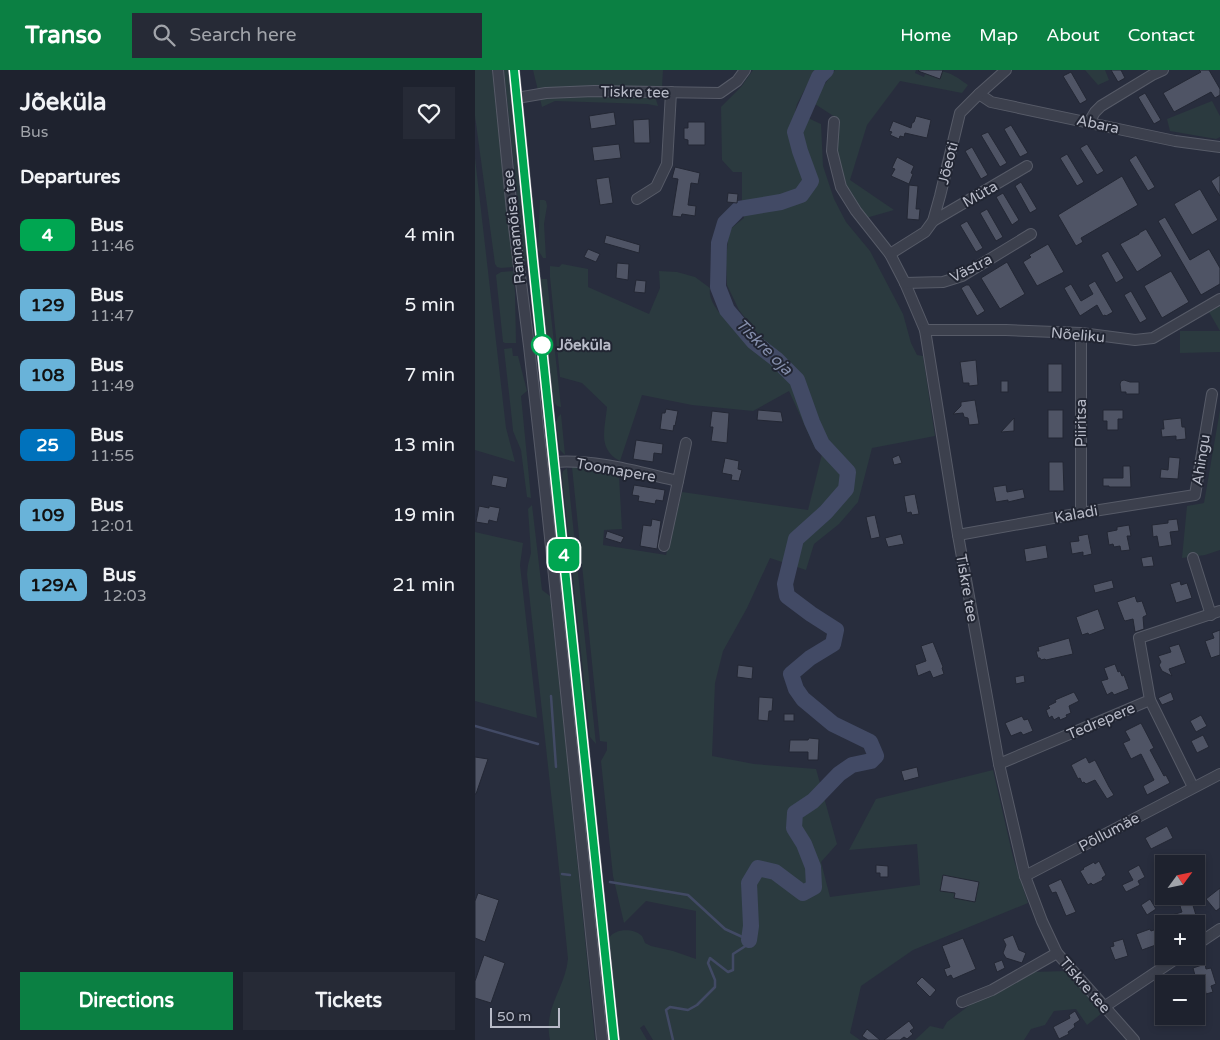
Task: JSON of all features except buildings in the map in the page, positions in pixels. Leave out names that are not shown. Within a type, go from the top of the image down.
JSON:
[{"type":"street","name":"Rannamõisa tee","points":[[498,70],[512,211],[546,499],[602,1040]]},
{"type":"street","name":"Rannamõisa tee","points":[[514,70],[614,1040]]},
{"type":"street","name":"Tiskre tee","points":[[517,98],[546,93],[594,90],[720,93],[737,81],[745,70]]},
{"type":"street","name":"Jõeoti","points":[[890,254],[925,232],[933,221],[941,196],[960,113],[1006,70]]},
{"type":"street","points":[[1089,122],[1101,106],[1163,70]]},
{"type":"street","points":[[637,199],[656,187],[667,164],[671,92]]},
{"type":"street","name":"Abara","points":[[979,94],[991,102],[1175,141],[1220,147]]},
{"type":"street","name":"Tiskre tee","points":[[834,122],[833,151],[841,187],[856,212],[890,254],[925,330],[958,535],[999,764],[1025,876],[1057,954],[1134,1040]]},
{"type":"street","name":"Müta","points":[[933,221],[1027,166]]},
{"type":"street","name":"Västra","points":[[905,284],[943,282],[962,276],[1031,234]]},
{"type":"street","name":"Nõeliku","points":[[925,330],[1006,330],[1081,334],[1135,340],[1153,338],[1220,299]]},
{"type":"street","name":"Piiritsa","points":[[1081,334],[1081,513]]},
{"type":"street","name":"Ahingu","points":[[1195,495],[1212,394]]},
{"type":"street","points":[[664,546],[686,443]]},
{"type":"street","name":"Toomapere","points":[[554,462],[583,462],[678,481]]},
{"type":"street","name":"Kaladi","points":[[958,535],[1195,495]]},
{"type":"street","points":[[1193,558],[1215,613]]},
{"type":"street","name":"Tedrepere","points":[[999,764],[1150,700],[1139,638],[1215,613]]},
{"type":"street","points":[[1150,700],[1193,787]]},
{"type":"street","name":"Põllumäe","points":[[1025,876],[1220,774]]},
{"type":"street","points":[[1205,939],[1220,928]]},
{"type":"street","points":[[962,1002],[992,990],[1057,954]]},
{"type":"street","points":[[1104,1007],[1167,965]]},
{"type":"shaded area","points":[[475,70],[492,70],[513,267],[501,268],[495,264],[475,116]]},
{"type":"shaded area","points":[[504,70],[508,70],[528,261],[524,262]]},
{"type":"shaded area","points":[[533,70],[663,70],[662,87],[652,87],[658,106],[555,101],[542,107]]},
{"type":"shaded area","points":[[753,70],[815,70],[797,104],[795,112],[821,124],[823,166],[834,199],[846,222],[870,251],[903,314],[911,343],[917,355],[923,356],[935,436],[872,448],[858,502],[839,524],[814,544],[806,570],[770,558],[747,608],[723,651],[715,683],[712,756],[754,764],[816,769],[837,844],[821,862],[830,897],[920,885],[917,844],[849,850],[876,799],[993,770],[1013,857],[1028,903],[913,950],[861,986],[850,1033],[860,1040],[653,1040],[644,1025],[640,1028],[647,1040],[620,1040],[609,938],[616,932],[630,930],[639,933],[645,943],[651,946],[696,959],[696,911],[646,901],[624,923],[613,876],[601,761],[607,750],[607,742],[600,741],[572,467],[588,467],[619,476],[622,529],[604,530],[603,545],[666,555],[682,492],[808,510],[822,454],[814,446],[789,391],[753,411],[692,405],[642,395],[620,461],[608,451],[605,444],[604,431],[607,407],[582,383],[560,377],[550,266],[559,267],[562,264],[588,269],[588,287],[649,314],[660,288],[659,271],[677,272],[695,277],[710,288],[710,294],[715,306],[738,332],[756,332],[739,310],[727,285],[726,260],[729,230],[744,218],[742,172],[733,172],[722,160],[721,107],[741,87]]},
{"type":"shaded area","points":[[835,70],[916,70],[915,73],[924,77],[925,70],[938,71],[948,73],[968,85],[962,93],[900,81],[867,125],[850,180],[894,210],[866,218],[845,185],[836,152],[838,119],[812,102]]},
{"type":"shaded area","points":[[1085,70],[1105,70],[1109,80],[1098,85]]},
{"type":"shaded area","points":[[1212,101],[1220,116],[1220,137],[1216,139],[1170,131],[1167,119]]},
{"type":"shaded area","points":[[475,158],[506,428],[515,462],[475,450]]},
{"type":"shaded area","points":[[540,200],[546,201],[547,206],[544,224],[546,258],[543,258],[538,250]]},
{"type":"shaded area","points":[[513,271],[516,343],[505,343],[503,342],[496,275],[501,272]]},
{"type":"shaded area","points":[[540,279],[547,279],[561,407],[557,406],[553,401]]},
{"type":"shaded area","points":[[1220,306],[1220,331],[1209,312]]},
{"type":"shaded area","points":[[1180,331],[1220,331],[1220,352],[1180,353]]},
{"type":"shaded area","points":[[512,348],[513,356],[518,356],[527,391],[521,396],[531,498],[527,497],[521,450],[513,431],[504,349]]},
{"type":"shaded area","points":[[1220,410],[1220,550],[1205,555],[1182,558],[1187,506],[1204,503]]},
{"type":"shaded area","points":[[561,414],[565,455],[560,450],[556,422]]},
{"type":"shaded area","points":[[567,468],[596,744],[590,737],[562,475],[563,471]]},
{"type":"shaded area","points":[[532,505],[542,590],[550,596],[595,1040],[550,1040],[549,1018],[563,980],[568,959],[527,574],[531,553],[528,509]]},
{"type":"shaded area","points":[[475,532],[523,543],[520,565],[537,718],[475,701]]},
{"type":"shaded area","points":[[1066,971],[1102,1013],[1087,1025],[1076,1009],[1054,1011],[1045,1025],[1031,1029],[1024,1040],[915,1040],[930,1026],[943,1029],[947,1022],[978,999],[1033,972]]},
{"type":"waterway","name":"Tiskre oja","points":[[749,940],[751,926],[749,883],[758,868],[775,872],[803,893],[814,887],[813,867],[804,844],[794,828],[795,813],[813,801],[839,774],[852,765],[871,761],[876,756],[870,742],[833,724],[803,699],[796,689],[791,674],[810,658],[833,644],[836,630],[787,596],[785,584],[796,539],[826,512],[846,489],[848,472],[822,444],[797,380],[776,359],[754,342],[727,310],[718,287],[719,243],[725,223],[739,209],[781,202],[801,195],[811,181],[795,132],[819,77],[826,70]]},
{"type":"waterway","points":[[551,696],[556,767]]},
{"type":"waterway","points":[[475,726],[538,744]]},
{"type":"waterway","points":[[562,874],[570,875]]},
{"type":"waterway","name":"Tiskre oja","points":[[610,882],[688,895],[725,929],[749,940],[747,945],[733,954],[733,970],[728,972],[710,958],[708,963],[715,980],[715,987],[697,1005],[688,1010],[670,1007],[666,1010],[673,1040]]},
{"type":"bus line","name":"4","points":[[514,70],[614,1040]]},
{"type":"place","name":"Jõeküla","points":[[542,345]]}]
